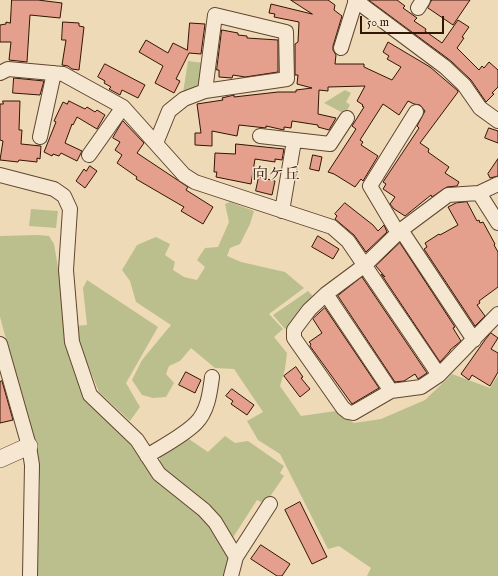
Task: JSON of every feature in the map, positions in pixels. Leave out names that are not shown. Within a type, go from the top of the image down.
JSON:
[{"type":"street","points":[[341,48],[356,0],[445,67],[464,85],[480,108],[494,119],[498,120]]},
{"type":"street","points":[[156,143],[169,111],[184,99],[205,91],[287,79],[286,32],[215,15],[205,91]]},
{"type":"street","points":[[0,73],[8,69],[63,74],[123,107],[184,175],[195,182],[332,227],[348,241],[439,374]]},
{"type":"street","points":[[40,137],[54,73]]},
{"type":"street","points":[[89,155],[123,107]]},
{"type":"street","points":[[416,112],[370,186],[474,340]]},
{"type":"street","points":[[260,136],[330,144],[347,118]]},
{"type":"street","points":[[282,211],[294,141]]},
{"type":"street","points":[[0,175],[54,189],[64,196],[70,209],[66,270],[72,342],[90,395],[137,440],[159,474],[204,510],[215,522],[236,557]]},
{"type":"street","points":[[498,184],[479,193],[448,195],[399,231],[365,265],[326,294],[309,310],[294,330],[294,338],[343,408],[348,412],[353,413],[391,390],[421,386],[439,374],[498,314]]},
{"type":"street","points":[[479,193],[498,222]]},
{"type":"street","points":[[326,294],[391,390]]},
{"type":"street","points":[[0,344],[29,446],[32,465],[30,576]]},
{"type":"street","points":[[147,456],[181,434],[196,422],[203,411],[209,396],[212,377]]},
{"type":"street","points":[[0,460],[29,446]]},
{"type":"street","points":[[231,576],[236,557],[270,504]]},
{"type":"green space","points":[[188,61],[204,63],[203,75],[198,85],[183,93]]},
{"type":"green space","points":[[345,90],[351,93],[346,102],[350,105],[345,114],[324,103]]},
{"type":"green space","points":[[230,202],[254,211],[250,224],[240,244],[230,248],[227,256],[241,262],[285,272],[304,288],[269,314],[283,329],[274,337],[287,353],[285,369],[280,386],[301,416],[336,411],[354,423],[381,419],[425,400],[452,374],[490,388],[498,375],[498,576],[367,576],[371,568],[339,546],[328,549],[280,454],[258,440],[247,421],[263,412],[234,369],[215,368],[191,348],[180,361],[169,366],[166,374],[174,383],[166,397],[153,398],[142,395],[132,380],[142,360],[171,325],[136,302],[130,281],[122,270],[137,245],[156,237],[170,244],[165,255],[175,262],[173,270],[184,277],[197,280],[205,267],[197,260],[205,248],[218,247],[229,222],[225,204]]},
{"type":"green space","points":[[31,209],[58,211],[56,228],[29,226]]},
{"type":"green space","points":[[0,236],[49,236],[54,244],[59,273],[62,315],[69,354],[85,399],[130,444],[153,477],[209,522],[233,560],[228,576],[35,576],[40,483],[37,453],[0,317]]},
{"type":"green space","points":[[87,280],[158,327],[126,383],[140,407],[130,421],[99,392],[77,338],[75,326],[87,325],[83,288]]},
{"type":"green space","points":[[308,291],[315,298],[285,329],[273,315]]},
{"type":"green space","points":[[225,436],[235,443],[248,441],[284,466],[280,473],[284,476],[265,504],[257,500],[232,539],[163,474],[160,465],[160,451],[186,437],[208,452]]},
{"type":"building","points":[[12,0],[38,0],[62,3],[60,18],[30,15],[27,62],[9,60],[11,42],[0,42],[0,25],[6,24],[6,22],[10,23]]},
{"type":"building","points":[[291,0],[328,0],[335,5],[334,10],[342,16],[333,46],[333,50],[336,55],[335,64],[364,64],[364,67],[392,80],[401,67],[387,59],[389,56],[383,52],[388,42],[430,67],[458,91],[420,143],[429,149],[428,152],[449,167],[445,173],[459,182],[457,186],[447,187],[432,197],[431,195],[405,216],[394,209],[390,204],[395,197],[383,189],[386,184],[383,182],[419,128],[417,126],[425,111],[420,105],[408,101],[399,115],[383,104],[360,140],[363,142],[361,145],[378,156],[363,181],[361,179],[355,187],[328,172],[356,129],[352,126],[364,107],[357,101],[365,86],[328,87],[328,91],[319,90],[318,114],[336,118],[329,130],[318,127],[318,125],[292,121],[291,128],[284,127],[284,130],[266,126],[266,128],[239,125],[237,136],[212,131],[212,146],[195,145],[195,133],[201,133],[197,104],[223,100],[222,98],[234,95],[234,97],[278,92],[296,92],[296,90],[312,88],[297,84],[298,75],[295,75],[295,44],[298,42],[299,22],[274,17],[275,14],[269,13],[271,4],[312,14]]},
{"type":"building","points":[[369,0],[397,0],[405,6],[403,8],[417,18],[414,21],[442,43],[458,20],[469,27],[457,48],[479,70],[482,66],[484,68],[489,62],[498,70],[498,87],[492,93],[494,94],[486,102],[471,80],[451,61]]},
{"type":"building","points":[[432,0],[470,0],[453,25],[428,8]]},
{"type":"building","points":[[63,22],[79,23],[79,26],[84,27],[79,70],[62,65],[66,40],[62,40]]},
{"type":"building","points":[[190,23],[205,24],[201,54],[189,53],[176,79],[180,81],[174,93],[155,83],[163,66],[139,52],[146,40],[168,53],[173,43],[187,50]]},
{"type":"building","points":[[222,30],[238,33],[238,35],[247,36],[247,38],[278,40],[278,72],[245,77],[233,75],[232,78],[219,77],[219,70],[217,70]]},
{"type":"building","points":[[105,64],[145,85],[138,98],[122,90],[120,95],[109,89],[111,87],[98,77]]},
{"type":"building","points":[[14,78],[44,81],[40,95],[13,93]]},
{"type":"building","points":[[3,101],[20,101],[19,130],[22,130],[21,144],[41,146],[40,159],[37,158],[37,162],[0,160],[3,141],[0,140],[0,104],[3,104]]},
{"type":"building","points":[[69,101],[85,109],[87,107],[95,112],[97,110],[105,115],[97,129],[77,117],[73,125],[72,124],[65,143],[82,151],[77,161],[61,153],[59,156],[53,154],[52,156],[44,152],[56,122],[54,121],[63,102],[67,104]]},
{"type":"building","points":[[123,121],[144,143],[137,153],[188,187],[186,190],[213,207],[203,224],[181,211],[184,207],[136,179],[137,177],[117,163],[122,155],[115,150],[120,142],[113,138]]},
{"type":"building","points":[[489,128],[498,131],[498,143],[485,138]]},
{"type":"building","points":[[236,144],[284,149],[282,160],[275,159],[275,162],[255,159],[251,184],[216,177],[217,172],[214,172],[215,153],[235,154]]},
{"type":"building","points":[[313,155],[322,157],[319,171],[310,169]]},
{"type":"building","points":[[498,159],[498,176],[490,178],[488,174]]},
{"type":"building","points":[[90,166],[97,171],[85,188],[76,181],[84,169],[86,171]]},
{"type":"building","points":[[259,177],[275,181],[272,195],[256,191]]},
{"type":"building","points":[[467,202],[477,221],[479,220],[480,223],[483,222],[498,252],[498,287],[479,301],[480,303],[477,305],[485,316],[475,326],[424,249],[427,247],[425,243],[458,225],[448,207],[456,203]]},
{"type":"building","points":[[345,203],[373,225],[378,231],[384,225],[387,232],[366,252],[354,235],[335,219],[337,216],[335,214]]},
{"type":"building","points":[[318,236],[339,249],[333,259],[312,247]]},
{"type":"building","points":[[400,243],[455,327],[453,328],[461,341],[450,350],[440,362],[381,274],[385,277],[376,266]]},
{"type":"building","points":[[362,277],[427,373],[418,379],[415,374],[404,381],[395,382],[338,296]]},
{"type":"building","points":[[325,308],[379,388],[352,404],[310,346],[311,344],[309,342],[322,333],[313,319]]},
{"type":"building","points":[[491,333],[498,338],[491,349],[498,353],[498,372],[490,386],[472,375],[469,380],[461,374]]},
{"type":"building","points":[[296,367],[303,377],[301,378],[310,389],[300,397],[284,376]]},
{"type":"building","points":[[186,372],[201,380],[195,393],[179,385]]},
{"type":"building","points":[[2,381],[13,420],[0,423],[0,382]]},
{"type":"building","points":[[232,389],[254,405],[247,415],[231,404],[233,401],[226,396]]},
{"type":"building","points":[[300,502],[327,557],[312,564],[285,510]]},
{"type":"building","points":[[261,545],[290,564],[282,576],[277,576],[251,559]]},
{"type":"district","name":"向ケ丘","points":[[276,176]]}]
